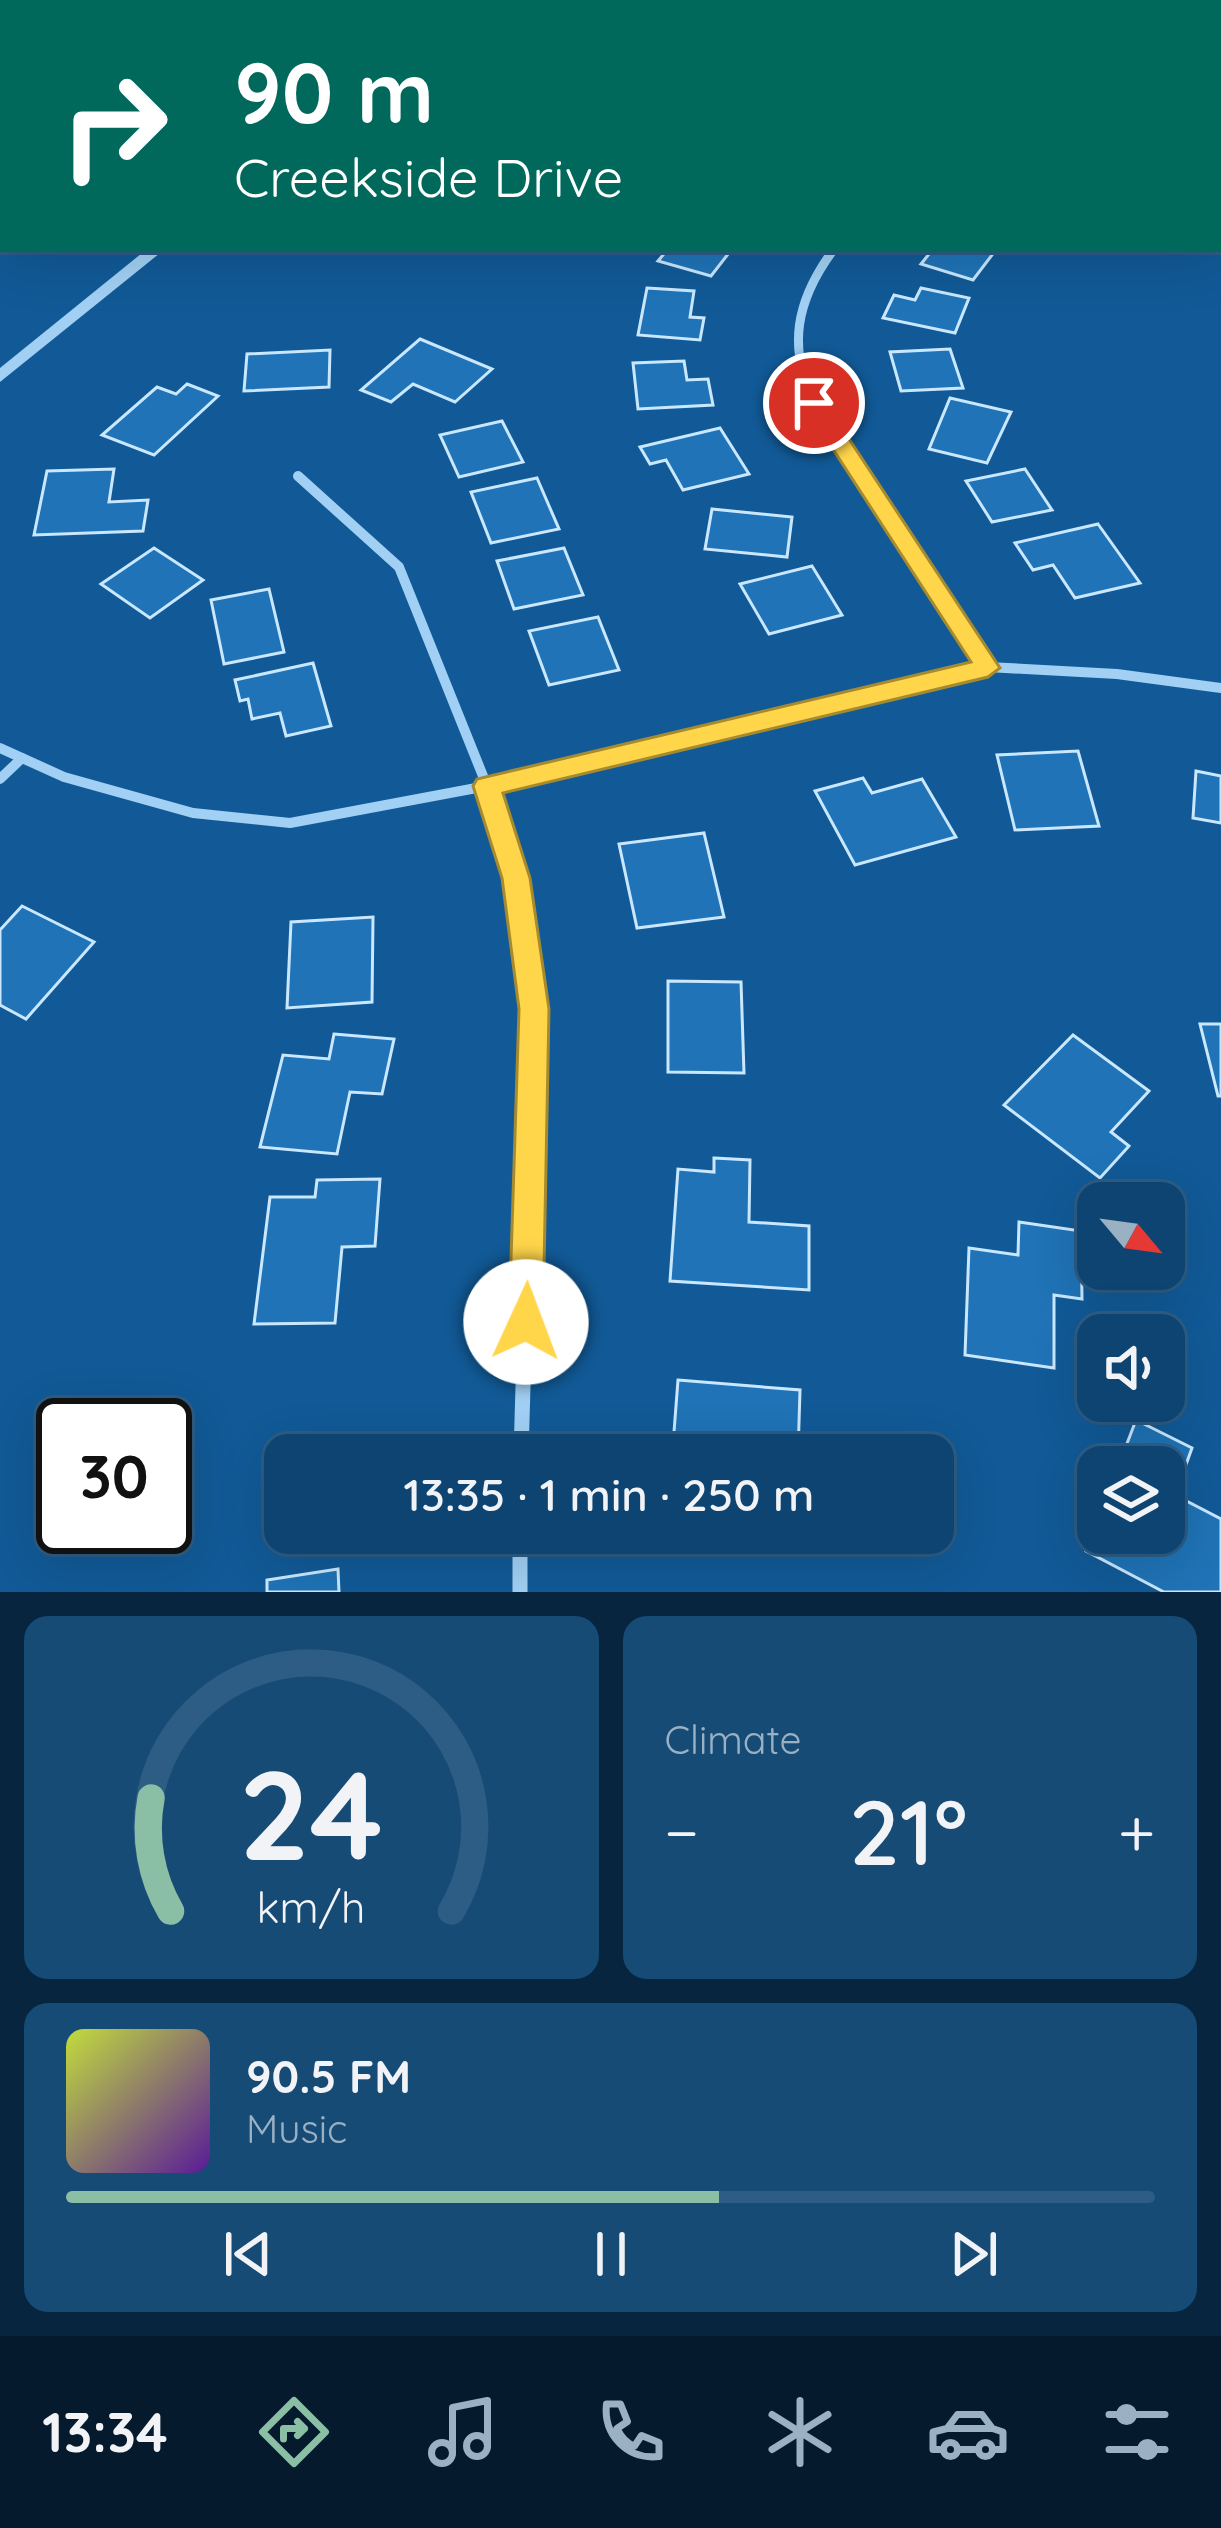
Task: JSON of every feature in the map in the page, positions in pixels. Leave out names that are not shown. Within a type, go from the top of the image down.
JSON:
[{"type":"street","points":[[0,377],[154,252]]},
{"type":"street","points":[[832,252],[818,269],[795,327],[797,369],[814,403],[988,668]]},
{"type":"street","points":[[298,476],[399,567],[487,786],[516,878],[534,1009],[521,1434]]},
{"type":"street","points":[[0,748],[64,776],[193,813],[290,823],[487,786],[988,668],[1117,674],[1221,688]]},
{"type":"street","points":[[0,779],[22,758]]},
{"type":"street","points":[[520,1554],[520,1592]]},
{"type":"building","points":[[666,252],[730,252],[711,276],[658,261]]},
{"type":"building","points":[[931,252],[994,252],[973,280],[921,264]]},
{"type":"building","points":[[647,288],[694,291],[690,317],[704,318],[700,340],[638,335]]},
{"type":"building","points":[[921,288],[969,298],[955,333],[883,318],[894,295],[915,300]]},
{"type":"building","points":[[420,339],[492,369],[455,402],[413,384],[391,402],[361,390]]},
{"type":"building","points":[[950,349],[963,388],[901,391],[890,352]]},
{"type":"building","points":[[330,350],[329,387],[244,391],[247,354]]},
{"type":"building","points":[[684,361],[687,380],[708,379],[713,405],[638,409],[633,363]]},
{"type":"building","points":[[187,384],[218,396],[154,455],[102,435],[157,387],[176,394]]},
{"type":"building","points":[[950,398],[1011,412],[987,463],[929,449]]},
{"type":"building","points":[[502,421],[523,462],[459,477],[440,435]]},
{"type":"building","points":[[720,428],[749,474],[683,490],[666,460],[650,464],[640,447]]},
{"type":"building","points":[[114,469],[109,502],[148,500],[143,531],[34,535],[47,471]]},
{"type":"building","points":[[1025,469],[1052,510],[992,522],[966,481]]},
{"type":"building","points":[[537,478],[559,529],[491,543],[471,492]]},
{"type":"building","points":[[712,509],[792,517],[787,557],[705,549]]},
{"type":"building","points":[[1098,524],[1140,583],[1075,598],[1053,565],[1033,570],[1015,543]]},
{"type":"building","points":[[154,548],[203,580],[150,618],[101,584]]},
{"type":"building","points":[[564,548],[583,595],[514,609],[497,561]]},
{"type":"building","points":[[812,566],[842,615],[769,634],[740,584]]},
{"type":"building","points":[[269,589],[284,652],[224,664],[211,600]]},
{"type":"building","points":[[598,617],[619,670],[549,685],[529,631]]},
{"type":"building","points":[[313,663],[331,726],[286,736],[280,713],[252,719],[248,699],[240,701],[235,680]]},
{"type":"building","points":[[1078,751],[1099,826],[1015,830],[997,755]]},
{"type":"building","points":[[1196,771],[1221,776],[1221,823],[1193,818]]},
{"type":"building","points":[[863,778],[872,793],[922,779],[956,837],[855,865],[815,791]]},
{"type":"building","points":[[704,833],[724,917],[637,928],[619,844]]},
{"type":"building","points":[[22,906],[94,942],[26,1019],[0,1005],[0,930]]},
{"type":"building","points":[[373,917],[372,1002],[287,1008],[291,922]]},
{"type":"building","points":[[668,981],[741,982],[744,1073],[668,1072]]},
{"type":"building","points":[[1200,1024],[1221,1024],[1221,1096],[1218,1096]]},
{"type":"building","points":[[334,1034],[394,1039],[382,1094],[350,1092],[337,1154],[260,1147],[283,1055],[329,1059]]},
{"type":"building","points":[[1073,1035],[1149,1091],[1111,1132],[1129,1146],[1100,1178],[1004,1105]]},
{"type":"building","points":[[714,1158],[750,1160],[749,1222],[809,1226],[809,1290],[670,1281],[678,1169],[714,1172]]},
{"type":"building","points":[[380,1179],[375,1246],[342,1247],[335,1323],[254,1324],[270,1197],[315,1197],[317,1180]]},
{"type":"building","points":[[1019,1222],[1077,1230],[1077,1290],[1082,1290],[1082,1299],[1054,1295],[1054,1368],[965,1355],[969,1248],[1018,1255]]},
{"type":"building","points":[[678,1380],[800,1390],[799,1434],[674,1434]]},
{"type":"building","points":[[1135,1422],[1140,1422],[1192,1448],[1185,1467],[1185,1446],[1126,1446]]},
{"type":"building","points":[[1185,1500],[1221,1519],[1221,1592],[1164,1592],[1092,1554],[1185,1554]]},
{"type":"building","points":[[338,1569],[339,1592],[267,1592],[267,1580]]},
{"type":"route","points":[[526,1322],[534,1009],[516,878],[487,786],[988,668],[814,403]]}]
